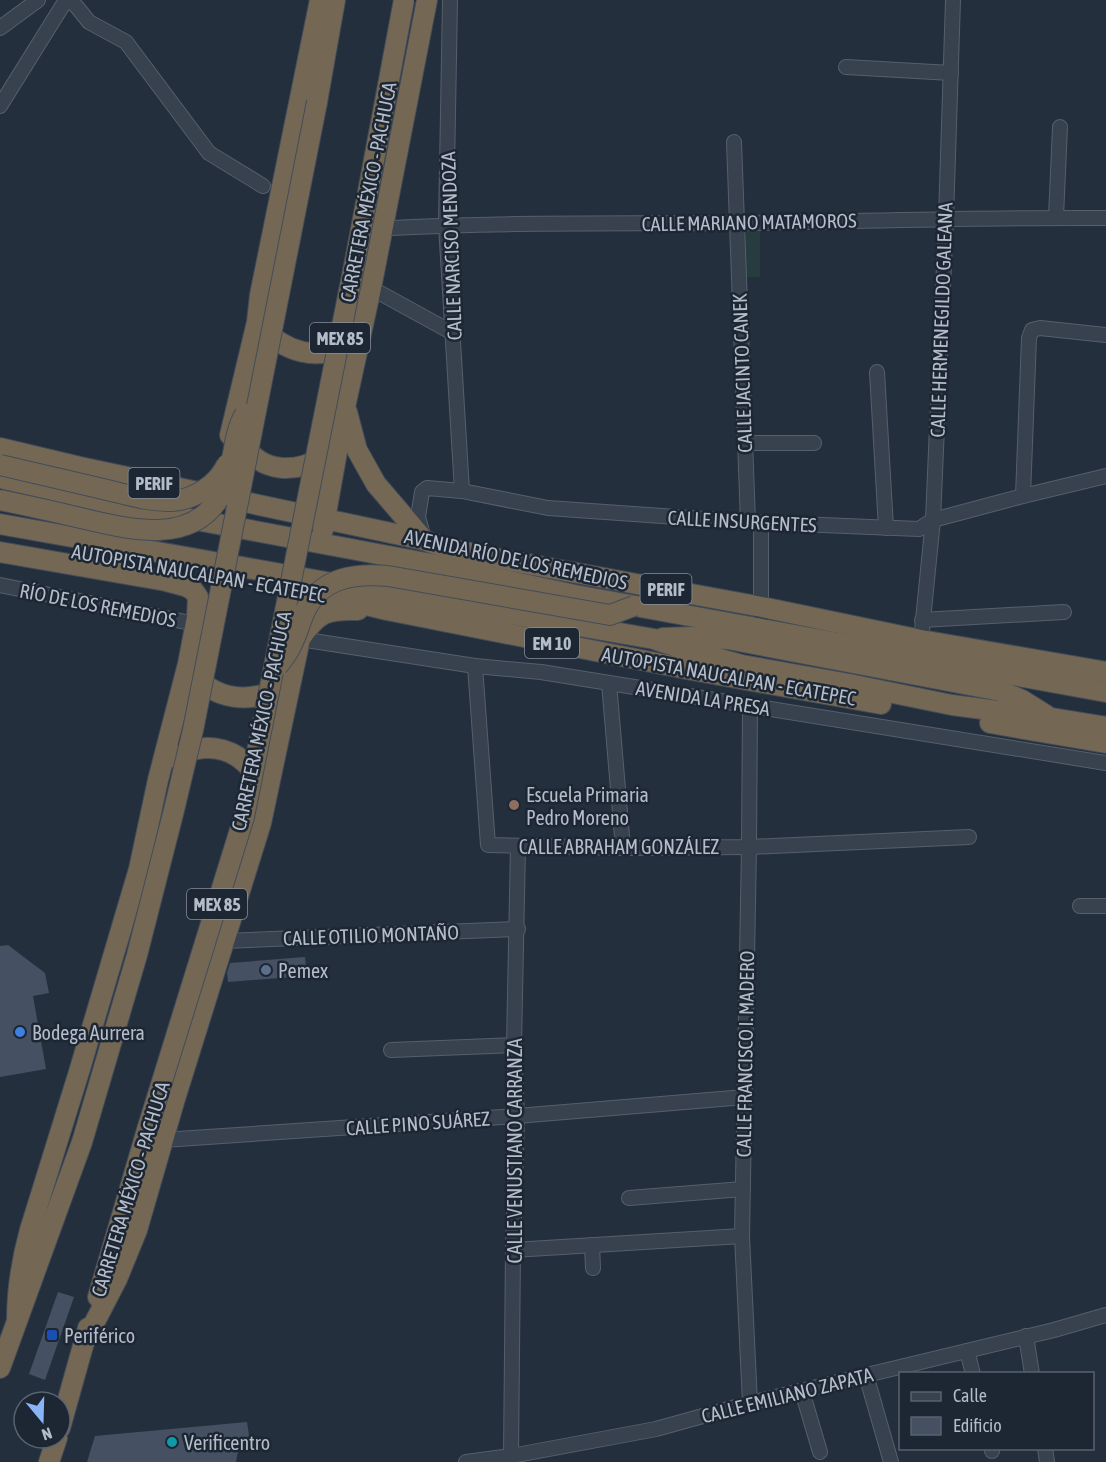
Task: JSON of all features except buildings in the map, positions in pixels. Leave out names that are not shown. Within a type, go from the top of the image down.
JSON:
[{"type":"highway","points":[[209,522],[257,322],[260,295],[320,0]]},
{"type":"highway","points":[[0,1368],[82,1142],[137,955],[174,810],[193,730],[336,0]]},
{"type":"highway","name":"CARRETERA MÉXICO - PACHUCA","points":[[71,1390],[147,1130],[244,817],[356,256],[404,0]]},
{"type":"highway","points":[[320,544],[345,406],[362,333],[427,0]]},
{"type":"highway","points":[[257,322],[268,334],[286,346],[306,353],[325,353],[335,350],[362,333]]},
{"type":"highway","points":[[0,500],[136,529],[161,530],[179,527],[197,519],[213,506],[222,492],[241,420],[261,386]]},
{"type":"highway","points":[[345,406],[357,450],[376,484],[424,540]]},
{"type":"highway","points":[[233,422],[243,442],[253,454],[261,461],[280,468],[300,467],[319,460],[327,454],[340,436]]},
{"type":"highway","name":"AVENIDA RÍO DE LOS REMEDIOS","points":[[0,448],[80,468],[424,540],[479,555],[762,607],[921,640],[1106,672]]},
{"type":"highway","points":[[0,465],[123,494],[159,501],[174,501],[193,496],[213,482],[224,470],[233,451]]},
{"type":"highway","name":"AVENIDA RÍO DE LOS REMEDIOS","points":[[0,478],[116,505],[426,563],[575,595],[1106,692]]},
{"type":"highway","name":"AUTOPISTA NAUCALPAN - ECATEPEC","points":[[0,524],[654,639],[742,665],[952,705],[1106,727]]},
{"type":"highway","name":"AUTOPISTA NAUCALPAN - ECATEPEC","points":[[0,536],[314,592],[387,610],[692,670],[1106,743]]},
{"type":"highway","points":[[0,552],[166,581],[193,590],[198,597],[196,624],[188,664],[158,780],[139,869],[24,1252],[17,1298],[17,1320]]},
{"type":"highway","points":[[272,674],[291,647],[307,608],[314,598],[329,585],[340,579],[354,576],[369,574],[388,576],[610,615],[634,606]]},
{"type":"highway","points":[[85,1341],[128,1255],[261,824],[300,639],[309,625],[319,616],[336,609],[387,610]]},
{"type":"highway","points":[[188,664],[197,677],[212,689],[231,697],[247,698],[264,694],[291,681]]},
{"type":"highway","points":[[158,780],[170,763],[187,752],[208,747],[218,748],[247,763],[259,781],[265,802]]},
{"type":"street","points":[[0,28],[38,0]]},
{"type":"street","points":[[0,106],[67,0],[77,7],[89,22],[126,42],[209,153],[263,186]]},
{"type":"street","name":"CALLE NARCISO MENDOZA","points":[[450,0],[446,225],[462,491]]},
{"type":"street","name":"CALLE HERMENEGILDO GALEANA","points":[[921,640],[933,520],[954,0]]},
{"type":"street","points":[[846,67],[951,73]]},
{"type":"street","points":[[1056,217],[1060,127]]},
{"type":"street","name":"CALLE JACINTO CANEK","points":[[734,142],[745,443],[762,607],[761,629]]},
{"type":"street","name":"CALLE MARIANO MATAMOROS","points":[[392,228],[446,225],[1106,218]]},
{"type":"street","points":[[371,288],[453,333]]},
{"type":"street","points":[[1023,496],[1029,338],[1032,330],[1040,327],[1106,336]]},
{"type":"street","points":[[877,372],[886,528]]},
{"type":"street","points":[[745,443],[814,442]]},
{"type":"street","name":"CALLE INSURGENTES","points":[[424,540],[418,517],[422,492],[427,488],[462,491],[548,508],[754,523],[920,529],[933,520],[1106,476]]},
{"type":"street","name":"RÍO DE LOS REMEDIOS","points":[[0,585],[196,624]]},
{"type":"street","points":[[922,620],[1064,612]]},
{"type":"street","name":"AVENIDA LA PRESA","points":[[300,639],[475,666],[541,672],[1106,763]]},
{"type":"street","name":"CALLE ABRAHAM GONZÁLEZ","points":[[475,666],[488,845],[623,848],[749,847],[969,837]]},
{"type":"street","points":[[609,683],[623,848]]},
{"type":"street","name":"CALLE FRANCISCO I. MADERO","points":[[750,706],[742,1236],[750,1403]]},
{"type":"street","name":"CALLE VENUSTIANO CARRANZA","points":[[511,1456],[517,1116],[514,1045],[518,846]]},
{"type":"street","points":[[1080,906],[1106,906]]},
{"type":"street","name":"CALLE OTILIO MONTAÑO","points":[[224,941],[518,929]]},
{"type":"street","points":[[391,1050],[514,1045]]},
{"type":"street","name":"CALLE PINO SUÁREZ","points":[[163,1140],[517,1116],[745,1097]]},
{"type":"street","points":[[629,1198],[743,1189]]},
{"type":"street","points":[[513,1250],[742,1236]]},
{"type":"street","points":[[592,1245],[593,1268]]},
{"type":"street","name":"CALLE EMILIANO ZAPATA","points":[[466,1462],[656,1429],[750,1403],[1106,1315]]},
{"type":"street","points":[[1026,1336],[1032,1372]]},
{"type":"street","points":[[967,1351],[972,1372]]},
{"type":"street","points":[[866,1375],[891,1462]]},
{"type":"street","points":[[801,1391],[820,1452]]},
{"type":"green space","points":[[746,228],[760,229],[760,277],[745,277]]},
{"type":"place","name":"Escuela Primaria Pedro Moreno","points":[[514,805]]},
{"type":"place","name":"Pemex","points":[[266,970]]},
{"type":"place","name":"Bodega Aurrera","points":[[20,1032]]},
{"type":"place","name":"Periférico","points":[[52,1335]]},
{"type":"place","name":"Verificentro","points":[[172,1442]]}]
